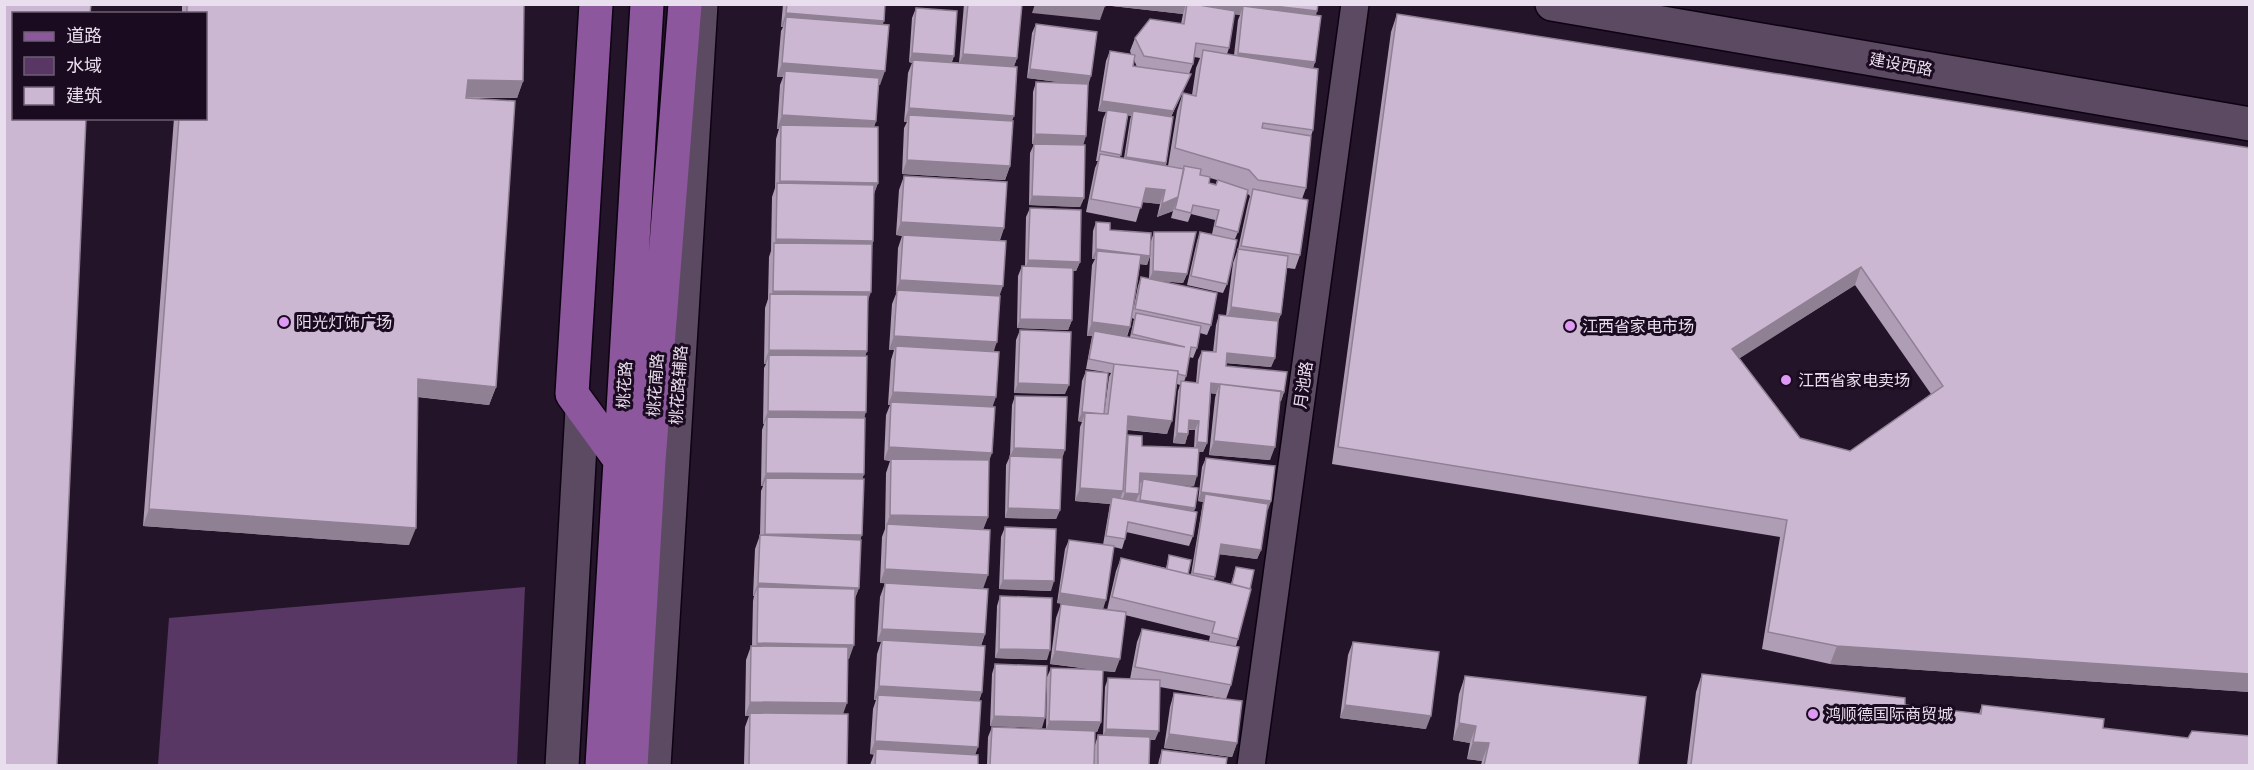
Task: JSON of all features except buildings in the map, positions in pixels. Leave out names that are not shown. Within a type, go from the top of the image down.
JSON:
[{"type":"main road","points":[[596,4],[572,394],[582,408],[635,460],[648,765]]},
{"type":"main road","name":"桃花路","points":[[602,765],[635,460],[647,4]]},
{"type":"main road","name":"桃花南路","points":[[631,765],[635,460],[685,4]]},
{"type":"main road","name":"桃花路辅路","points":[[654,765],[701,4]]},
{"type":"main road","name":"建设西路","points":[[1552,4],[2250,124]]},
{"type":"main road","name":"建设西路","points":[[1655,4],[2250,105]]},
{"type":"main road","points":[[562,765],[582,408]]},
{"type":"street","name":"月池路","points":[[1251,765],[1355,4]]},
{"type":"water","points":[[525,587],[517,765],[158,765],[169,618]]},
{"type":"place","name":"阳光灯饰广场","points":[[284,322]]},
{"type":"place","name":"江西省家电市场","points":[[1570,326]]},
{"type":"place","name":"江西省家电卖场","points":[[1786,380]]},
{"type":"place","name":"鸿顺德国际商贸城","points":[[1813,714]]}]
